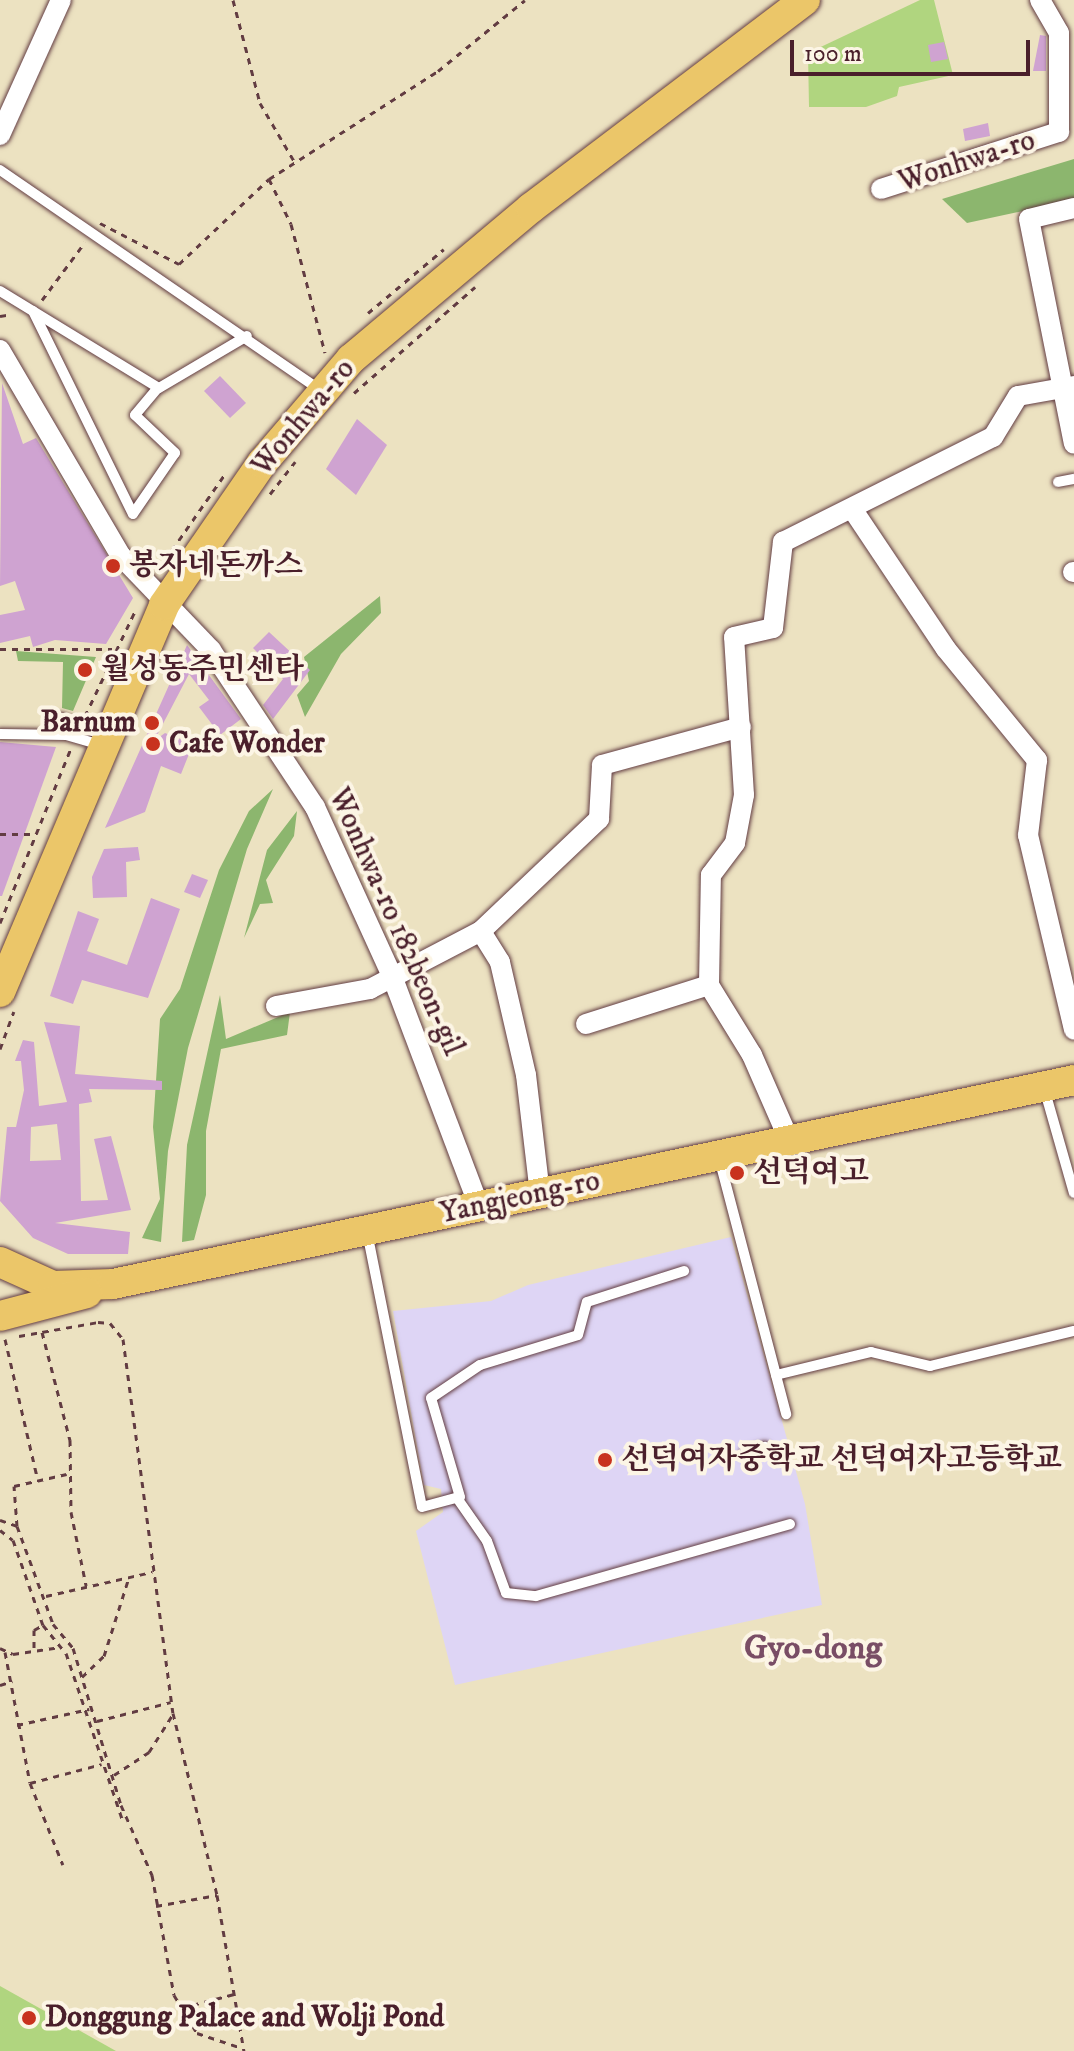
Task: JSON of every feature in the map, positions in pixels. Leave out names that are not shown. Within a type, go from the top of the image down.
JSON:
[{"type":"main road","name":"Wonhwa-ro","points":[[8,999],[105,741],[164,605],[262,463],[336,394],[351,359],[531,208],[805,0]]},
{"type":"main road","name":"Yangjeong-ro","points":[[2,1260],[53,1286],[113,1284],[1074,1080]]},
{"type":"main road","points":[[2,1332],[113,1284]]},
{"type":"street","points":[[0,135],[61,0]]},
{"type":"street","name":"Wonhwa-ro","points":[[881,189],[1059,132],[1059,33],[1040,0]]},
{"type":"street","points":[[1074,208],[1029,219],[1068,387],[1074,444]]},
{"type":"street","name":"Wonhwa-ro 182beon-gil","points":[[0,350],[7,377],[121,556],[164,605],[211,650],[315,807],[392,976],[479,1206]]},
{"type":"street","points":[[790,1142],[752,1055],[709,985],[711,875],[735,843],[746,751],[741,727],[734,637],[773,628],[783,542],[853,510],[993,437],[1018,396],[1068,387]]},
{"type":"street","points":[[853,510],[955,661],[1037,760],[1028,835],[1074,1030]]},
{"type":"street","points":[[276,1006],[370,989],[481,931],[599,819],[602,765],[741,727]]},
{"type":"street","points":[[481,931],[500,962],[530,1100],[540,1194]]},
{"type":"street","points":[[586,1024],[709,985]]},
{"type":"lane","points":[[0,170],[336,394]]},
{"type":"lane","points":[[0,291],[158,388]]},
{"type":"lane","points":[[33,311],[133,514],[175,453],[135,415],[158,388],[247,336]]},
{"type":"lane","points":[[1058,482],[1074,479]]},
{"type":"lane","points":[[61,718],[105,741]]},
{"type":"lane","points":[[0,734],[66,735],[105,741]]},
{"type":"lane","points":[[1043,1086],[1074,1193]]},
{"type":"lane","points":[[719,1156],[786,1414]]},
{"type":"lane","points":[[367,1230],[422,1507],[457,1498]]},
{"type":"lane","points":[[684,1271],[587,1302],[578,1335],[480,1365],[431,1398],[457,1498],[487,1541],[506,1593],[536,1596],[790,1524]]},
{"type":"lane","points":[[776,1375],[871,1352],[930,1366],[1074,1331]]},
{"type":"lane","points":[[745,1453],[765,1447]]},
{"type":"path","points":[[233,0],[260,103],[294,161]]},
{"type":"path","points":[[0,316],[33,311],[103,220],[179,264],[269,179],[438,71],[525,0]]},
{"type":"path","points":[[269,179],[291,224],[325,354]]},
{"type":"path","points":[[336,394],[486,277]]},
{"type":"path","points":[[259,508],[299,458]]},
{"type":"path","points":[[0,649],[112,649]]},
{"type":"path","points":[[0,834],[34,834]]},
{"type":"path","points":[[0,1049],[8,999]]},
{"type":"path","points":[[37,1476],[2,1332],[42,1332],[110,1323],[123,1339],[173,1713],[238,1993],[244,2050],[197,2033],[181,2008],[156,1906],[152,1875],[97,1721],[89,1709],[82,1677],[17,1526],[14,1486],[37,1476],[67,1474]]},
{"type":"path","points":[[42,1332],[70,1440],[67,1474],[86,1585]]},
{"type":"path","points":[[0,1520],[17,1526]]},
{"type":"path","points":[[0,1530],[13,1540],[43,1625],[60,1647],[123,1821]]},
{"type":"path","points":[[46,1596],[152,1572]]},
{"type":"path","points":[[82,1677],[104,1656],[129,1577]]},
{"type":"path","points":[[34,1648],[34,1630],[43,1625]]},
{"type":"path","points":[[5,1652],[60,1647]]},
{"type":"path","points":[[0,1648],[5,1652],[12,1681],[17,1725],[30,1783],[63,1865]]},
{"type":"path","points":[[0,1685],[12,1681]]},
{"type":"path","points":[[97,1721],[172,1702]]},
{"type":"path","points":[[17,1725],[89,1709]]},
{"type":"path","points":[[114,1775],[149,1752],[173,1713]]},
{"type":"path","points":[[30,1783],[102,1764]]},
{"type":"path","points":[[156,1906],[217,1895]]},
{"type":"path","points":[[181,2008],[238,1993]]},
{"type":"shaded area","name":"선덕여자중학교 선덕여자고등학교","points":[[731,1237],[805,1504],[822,1605],[455,1685],[416,1531],[443,1512],[441,1489],[424,1485],[393,1311],[491,1301],[528,1285]]},
{"type":"green space","points":[[920,0],[934,0],[953,75],[899,87],[897,96],[866,107],[809,107],[808,53]]},
{"type":"green space","points":[[1074,159],[1074,200],[967,223],[942,199]]},
{"type":"green space","points":[[380,596],[381,613],[341,654],[305,717],[297,695],[309,681],[304,657]]},
{"type":"green space","points":[[16,651],[96,657],[73,711],[62,708],[63,662],[18,661]]},
{"type":"green space","points":[[273,789],[247,849],[188,1048],[168,1151],[161,1242],[142,1238],[160,1199],[153,1127],[160,1019],[180,989],[219,870],[249,811]]},
{"type":"green space","points":[[297,811],[294,836],[266,880],[273,903],[260,904],[244,938],[267,850]]},
{"type":"green space","points":[[220,995],[226,1039],[290,1012],[287,1035],[221,1049],[206,1131],[206,1195],[194,1240],[182,1242],[187,1145]]},
{"type":"green space","name":"Donggung Palace and Wolji Pond","points":[[0,1986],[116,2051],[0,2051]]},
{"type":"building","points":[[1040,35],[1046,36],[1046,71],[1033,71]]},
{"type":"building","points":[[944,42],[948,59],[931,62],[928,45]]},
{"type":"building","points":[[988,123],[990,136],[965,141],[963,129]]},
{"type":"building","points":[[220,376],[246,403],[230,418],[204,391]]},
{"type":"building","points":[[2,383],[23,444],[36,438],[133,598],[106,644],[55,640],[33,647],[30,636],[0,643],[0,615],[25,610],[15,581],[0,586]]},
{"type":"building","points":[[357,419],[387,445],[356,495],[326,469]]},
{"type":"building","points":[[269,632],[310,670],[273,719],[263,705],[283,679],[253,648]]},
{"type":"building","points":[[187,645],[241,719],[220,735],[199,707],[209,700],[189,674],[154,741],[165,733],[193,744],[181,774],[161,766],[145,812],[105,828]]},
{"type":"building","points":[[0,742],[56,747],[2,896],[0,896]]},
{"type":"building","points":[[138,847],[140,860],[126,862],[127,897],[93,898],[92,877],[104,849]]},
{"type":"building","points":[[192,874],[208,880],[200,898],[184,892]]},
{"type":"building","points":[[151,898],[180,909],[148,998],[82,980],[73,1004],[50,996],[78,911],[99,919],[87,951],[127,965]]},
{"type":"building","points":[[44,1022],[80,1026],[75,1074],[162,1081],[162,1090],[89,1089],[92,1102],[79,1104],[81,1201],[108,1200],[94,1139],[111,1136],[131,1210],[55,1223],[130,1232],[128,1254],[68,1254],[33,1238],[0,1201],[7,1127],[16,1127],[24,1090],[21,1061],[15,1061],[23,1040],[34,1042],[39,1106],[67,1102]],"holes":[[[57,1124],[61,1160],[30,1161],[31,1127]]]},
{"type":"place","name":"봉자네돈까스","points":[[113,566]]},
{"type":"place","name":"월성동주민센타","points":[[85,670]]},
{"type":"place","name":"Barnum","points":[[152,723]]},
{"type":"place","name":"Cafe Wonder","points":[[153,744]]},
{"type":"place","name":"선덕여고","points":[[737,1173]]},
{"type":"place","name":"선덕여자중학교 선덕여자고등학교","points":[[605,1460]]},
{"type":"place","name":"Donggung Palace and Wolji Pond","points":[[29,2018]]},
{"type":"district","name":"Gyo-dong","points":[[813,1649]]}]
